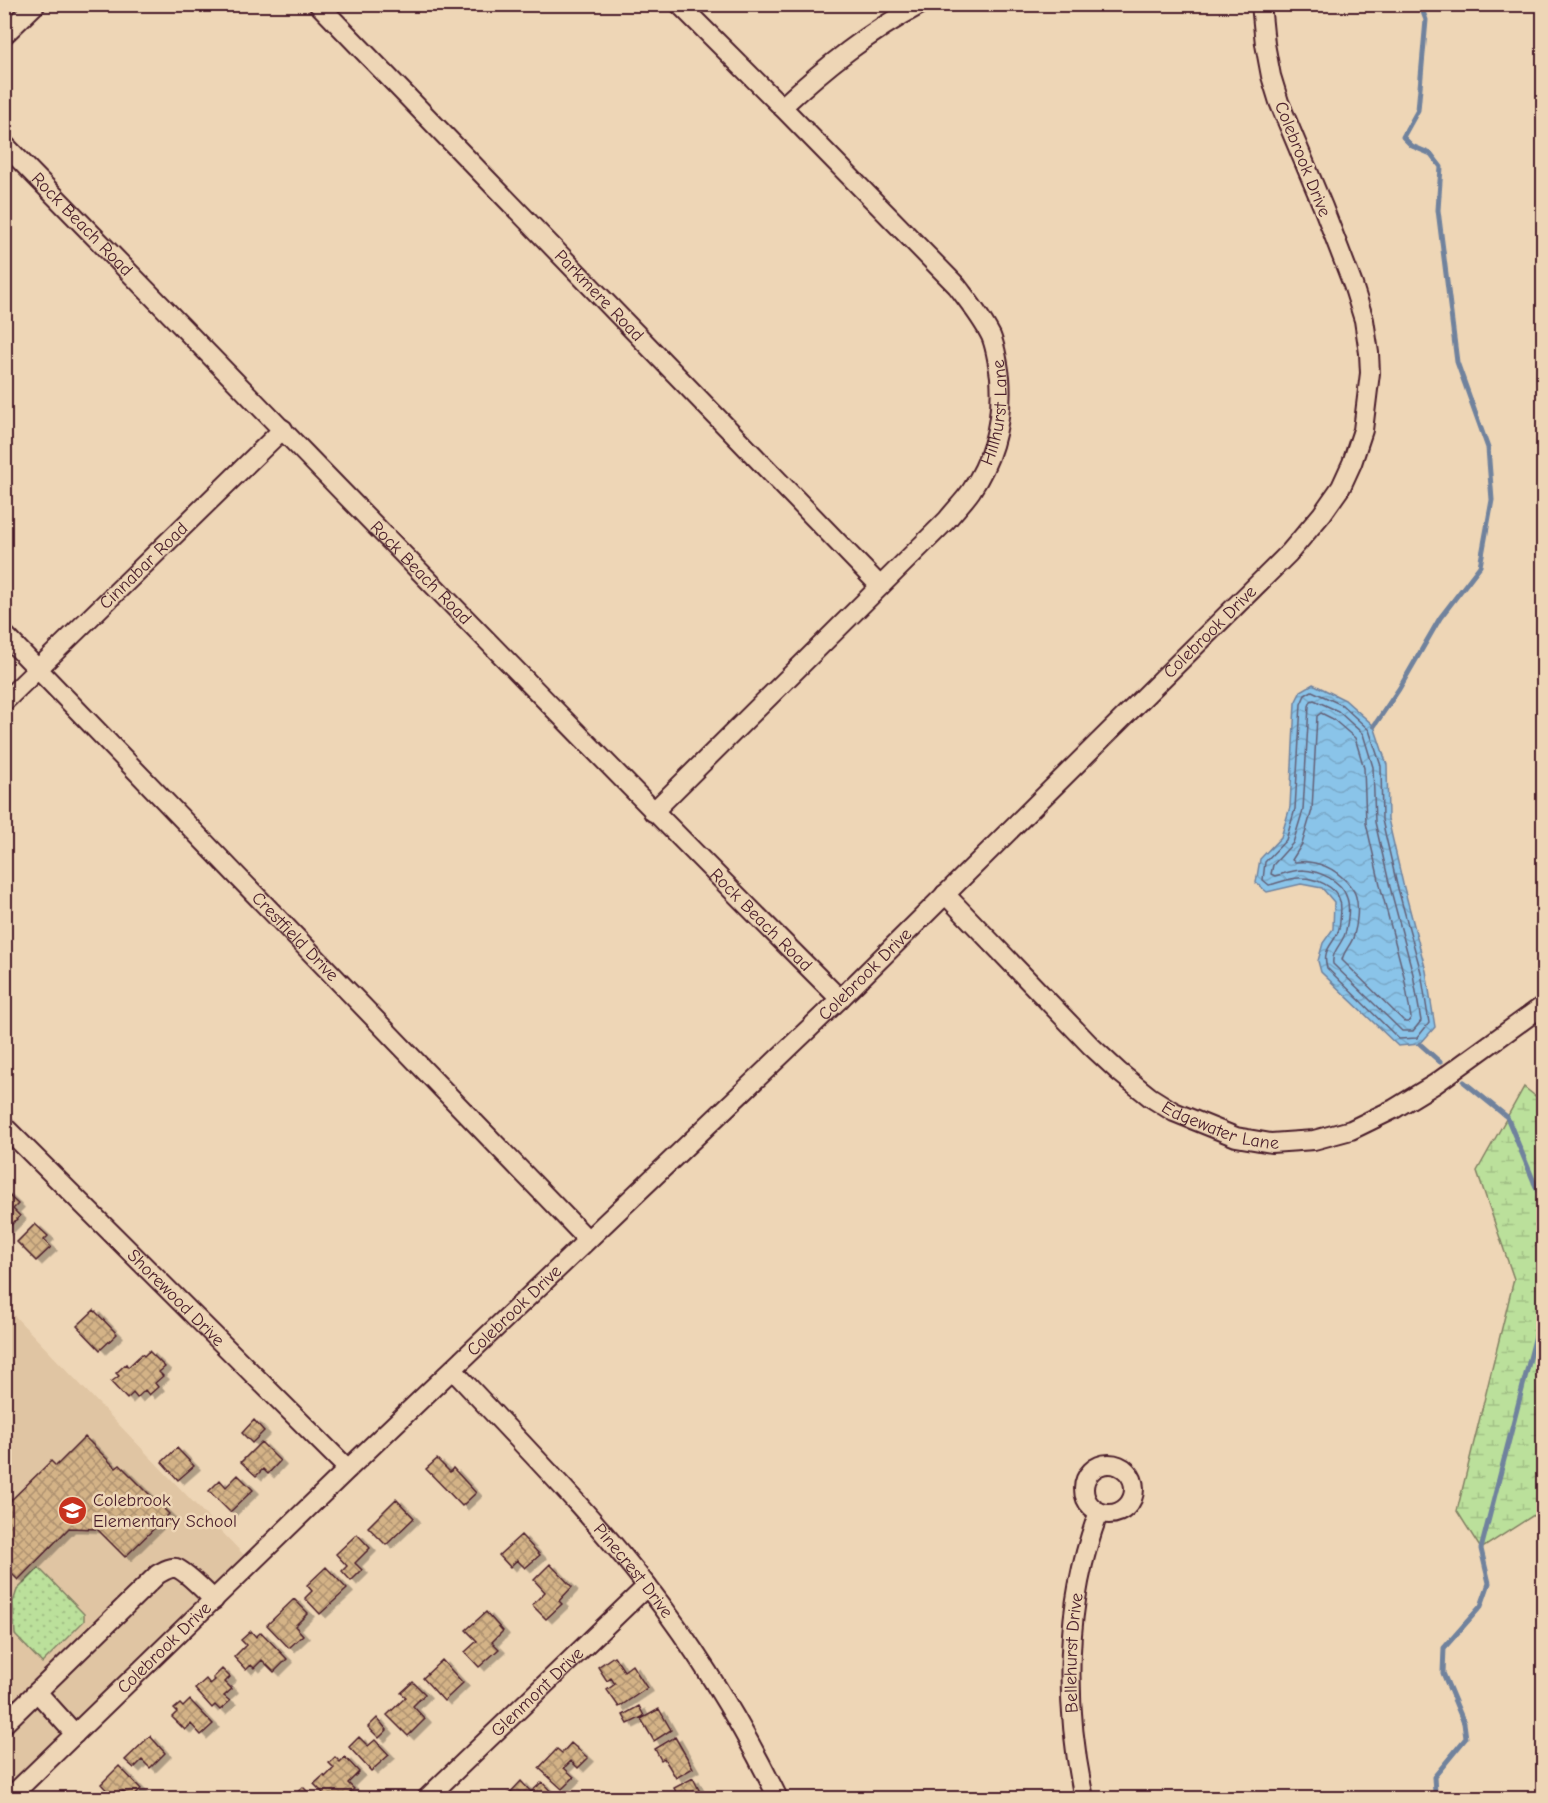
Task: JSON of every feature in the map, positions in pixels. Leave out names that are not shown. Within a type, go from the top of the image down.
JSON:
[{"type":"street","points":[[4,35],[36,4]]},
{"type":"street","name":"Parkmere Road","points":[[318,4],[880,586]]},
{"type":"street","name":"Hillhurst Lane","points":[[653,812],[947,520],[971,491],[988,461],[999,425],[1001,396],[998,363],[991,338],[979,316],[957,286],[679,4]]},
{"type":"street","points":[[782,107],[852,46],[921,4]]},
{"type":"street","name":"Colebrook Drive","points":[[9,1798],[587,1239],[840,999],[1289,553],[1329,505],[1341,487],[1352,463],[1363,430],[1368,392],[1369,353],[1364,320],[1353,285],[1279,102],[1265,44],[1261,4]]},
{"type":"street","name":"Rock Beach Road","points":[[4,144],[653,812],[840,999]]},
{"type":"street","name":"Cinnabar Road","points":[[4,702],[283,429]]},
{"type":"street","name":"Crestfield Drive","points":[[4,634],[587,1239]]},
{"type":"street","name":"Edgewater Lane","points":[[945,894],[1091,1046],[1119,1072],[1150,1097],[1174,1112],[1236,1137],[1271,1143],[1314,1140],[1351,1130],[1394,1109],[1435,1084],[1544,1005]]},
{"type":"street","name":"Shorewood Drive","points":[[4,1126],[348,1469]]},
{"type":"street","name":"Pinecrest Drive","points":[[453,1370],[585,1512],[647,1586],[726,1703],[778,1798]]},
{"type":"street","name":"Bellehurst Drive","points":[[1084,1798],[1076,1760],[1070,1703],[1071,1642],[1079,1586],[1099,1512]]},
{"type":"street","points":[[4,1724],[158,1574],[167,1569],[176,1568],[214,1600]]},
{"type":"street","name":"Glenmont Drive","points":[[428,1798],[647,1586]]},
{"type":"street","points":[[37,1692],[75,1734]]},
{"type":"shaded area","points":[[5,1306],[245,1556],[5,1789]]},
{"type":"green space","points":[[1524,1087],[1544,1103],[1543,1509],[1481,1549],[1457,1511],[1514,1279],[1477,1171]]},
{"type":"green space","points":[[39,1568],[84,1614],[84,1621],[42,1663],[15,1635],[13,1602],[17,1590]]},
{"type":"water","points":[[1313,684],[1345,700],[1374,726],[1387,765],[1388,819],[1426,971],[1435,1027],[1420,1044],[1398,1046],[1321,972],[1318,961],[1323,943],[1333,929],[1334,902],[1322,888],[1301,884],[1267,892],[1256,883],[1260,859],[1281,837],[1290,807],[1295,703],[1301,691]]},
{"type":"building","points":[[4,1191],[18,1204],[13,1209],[20,1216],[5,1231]]},
{"type":"building","points":[[35,1224],[48,1236],[44,1240],[51,1247],[36,1261],[17,1242]]},
{"type":"building","points":[[94,1310],[117,1334],[100,1350],[77,1326]]},
{"type":"building","points":[[149,1351],[165,1367],[159,1372],[163,1376],[155,1383],[158,1387],[149,1395],[145,1390],[137,1398],[133,1393],[127,1399],[111,1382],[119,1376],[116,1373],[126,1364],[128,1367],[142,1354],[144,1356]]},
{"type":"building","points":[[254,1420],[264,1431],[252,1443],[242,1433]]},
{"type":"building","points":[[85,1437],[116,1468],[120,1465],[169,1514],[125,1557],[97,1529],[69,1528],[18,1580],[4,1566],[4,1507],[51,1461],[56,1466]]},
{"type":"building","points":[[261,1442],[280,1461],[268,1474],[263,1469],[256,1476],[241,1462]]},
{"type":"building","points":[[177,1448],[194,1466],[178,1480],[162,1462]]},
{"type":"building","points":[[437,1459],[450,1472],[453,1468],[476,1493],[462,1506],[426,1469]]},
{"type":"building","points":[[238,1475],[253,1490],[230,1512],[209,1491],[220,1480],[226,1487]]},
{"type":"building","points":[[396,1499],[414,1518],[386,1545],[368,1527]]},
{"type":"building","points":[[357,1534],[370,1548],[355,1563],[362,1570],[351,1581],[342,1571],[347,1566],[336,1554]]},
{"type":"building","points":[[521,1535],[540,1555],[525,1568],[517,1560],[510,1567],[499,1555]]},
{"type":"building","points":[[550,1564],[572,1587],[559,1601],[562,1604],[546,1619],[532,1605],[545,1592],[534,1580]]},
{"type":"building","points":[[326,1567],[347,1589],[320,1614],[305,1598],[312,1591],[307,1585]]},
{"type":"building","points":[[294,1599],[308,1613],[295,1626],[303,1635],[289,1648],[267,1625]]},
{"type":"building","points":[[486,1612],[503,1631],[492,1642],[499,1649],[479,1667],[465,1652],[477,1641],[466,1630]]},
{"type":"building","points":[[251,1631],[256,1637],[261,1632],[287,1659],[274,1672],[262,1660],[254,1668],[251,1665],[246,1670],[234,1657],[246,1645],[241,1640]]},
{"type":"building","points":[[614,1656],[624,1671],[632,1665],[647,1688],[619,1707],[607,1690],[615,1684],[611,1678],[607,1681],[598,1667]]},
{"type":"building","points":[[442,1660],[463,1683],[444,1701],[423,1678]]},
{"type":"building","points":[[222,1669],[230,1677],[225,1682],[232,1689],[224,1696],[230,1701],[220,1710],[215,1705],[212,1708],[195,1689],[206,1679],[210,1684]]},
{"type":"building","points":[[413,1682],[425,1694],[413,1706],[425,1719],[408,1736],[387,1715],[406,1697],[401,1693]]},
{"type":"building","points":[[190,1700],[213,1724],[201,1735],[191,1724],[185,1730],[172,1717],[177,1712],[174,1709],[180,1704],[183,1707]]},
{"type":"building","points":[[639,1706],[644,1716],[628,1724],[623,1715]]},
{"type":"building","points":[[659,1709],[671,1730],[654,1741],[641,1719]]},
{"type":"building","points":[[377,1718],[387,1730],[379,1738],[368,1727]]},
{"type":"building","points":[[150,1736],[165,1753],[150,1768],[142,1760],[134,1768],[125,1760]]},
{"type":"building","points":[[359,1737],[368,1746],[375,1740],[389,1755],[371,1771],[349,1747]]},
{"type":"building","points":[[675,1737],[693,1768],[676,1778],[664,1758],[661,1760],[655,1749]]},
{"type":"building","points":[[571,1743],[588,1758],[578,1768],[571,1761],[564,1768],[574,1777],[562,1789],[539,1768],[557,1749],[562,1753]]},
{"type":"building","points":[[335,1757],[340,1762],[345,1757],[359,1772],[348,1783],[354,1789],[344,1798],[328,1798],[314,1784],[334,1768],[329,1763]]},
{"type":"building","points":[[119,1766],[141,1789],[131,1798],[123,1791],[114,1798],[101,1784]]},
{"type":"building","points":[[693,1778],[703,1798],[679,1798],[674,1788]]},
{"type":"building","points":[[521,1781],[531,1792],[542,1782],[557,1798],[505,1798]]},
{"type":"building","points":[[303,1787],[314,1798],[291,1798]]},
{"type":"waterway","points":[[1374,726],[1399,689],[1440,618],[1480,566],[1492,500],[1488,448],[1457,362],[1438,210],[1441,167],[1431,154],[1412,146],[1403,137],[1418,110],[1426,20],[1420,4]]},
{"type":"waterway","points":[[1420,1044],[1440,1062]]},
{"type":"waterway","points":[[1464,1082],[1507,1117],[1544,1206]]},
{"type":"waterway","points":[[1440,1798],[1435,1793],[1434,1777],[1466,1738],[1464,1723],[1443,1673],[1444,1648],[1481,1606],[1489,1583],[1481,1549],[1544,1304]]},
{"type":"place","name":"Colebrook Elementary School","points":[[72,1510]]}]
